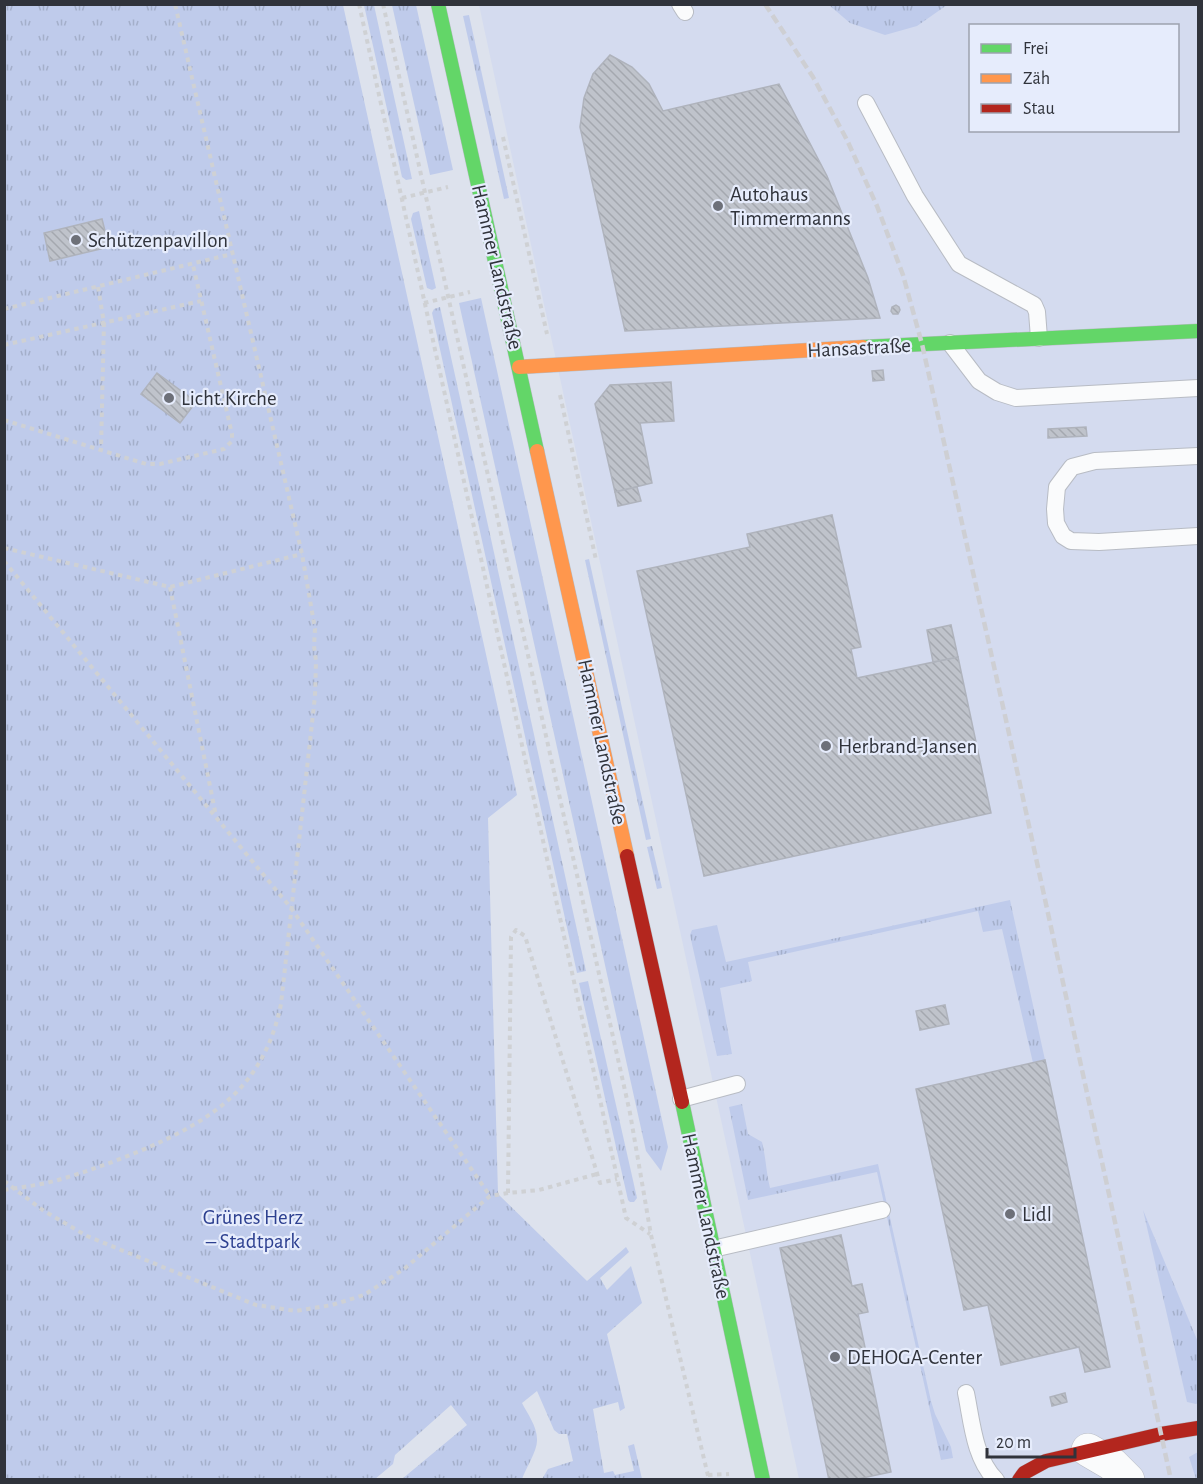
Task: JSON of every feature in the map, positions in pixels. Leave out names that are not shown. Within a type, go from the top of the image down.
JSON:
[{"type":"main road","name":"Hammer Landstraße","points":[[438,4],[763,1479]]},
{"type":"main road","name":"Hansastraße","points":[[519,367],[1198,331]]},
{"type":"main road","points":[[1019,1479],[1024,1473],[1046,1461],[1197,1427]]},
{"type":"street","points":[[1088,1450],[1112,1464],[1128,1479]]},
{"type":"lane","points":[[866,103],[915,196],[959,264],[1034,305],[1037,312],[1039,338]]},
{"type":"lane","points":[[950,343],[979,381],[997,392],[1016,398],[1198,388]]},
{"type":"lane","points":[[1198,456],[1095,461],[1072,467],[1057,487],[1055,509],[1056,523],[1063,536],[1071,541],[1099,542],[1198,536]]},
{"type":"lane","points":[[681,1099],[737,1084]]},
{"type":"lane","points":[[713,1249],[882,1210]]},
{"type":"lane","points":[[966,1393],[977,1448],[988,1472],[996,1479]]},
{"type":"path","points":[[4,1190],[56,1181],[101,1166],[159,1143],[209,1116],[242,1087],[255,1070],[272,1039],[281,1004],[315,696],[315,629],[302,554],[175,4]]},
{"type":"path","points":[[359,4],[626,1218],[651,1235]]},
{"type":"path","points":[[383,4],[630,1113],[651,1235],[709,1479]]},
{"type":"path","points":[[402,198],[452,186]]},
{"type":"path","points":[[4,309],[232,254]]},
{"type":"path","points":[[4,420],[146,464],[224,449],[232,441],[232,434],[193,264]]},
{"type":"path","points":[[98,287],[104,323],[101,450]]},
{"type":"path","points":[[424,303],[476,291]]},
{"type":"path","points":[[4,345],[201,301]]},
{"type":"path","points":[[4,548],[170,587],[302,554]]},
{"type":"path","points":[[4,561],[291,908],[490,1196]]},
{"type":"path","points":[[170,587],[216,816]]},
{"type":"path","points":[[508,1193],[511,938],[516,930],[525,936],[600,1183],[617,1179]]},
{"type":"path","points":[[4,1181],[44,1212],[87,1236],[256,1305],[297,1311],[332,1305],[364,1295],[404,1269],[490,1196],[539,1190],[597,1174]]},
{"type":"shaded area","points":[[479,5],[1198,5],[1198,1479],[799,1479]]},
{"type":"green space","name":"Grünes Herz – Stadtpark","points":[[5,5],[343,5],[517,795],[488,818],[498,1194],[587,1281],[626,1247],[629,1252],[600,1278],[607,1290],[631,1266],[642,1303],[607,1334],[625,1408],[620,1411],[618,1402],[593,1409],[604,1473],[613,1471],[615,1475],[634,1471],[628,1446],[634,1444],[642,1479],[542,1479],[548,1469],[573,1461],[567,1434],[559,1434],[554,1430],[537,1391],[522,1403],[534,1425],[537,1443],[522,1479],[402,1479],[467,1425],[451,1405],[395,1455],[393,1464],[375,1479],[5,1480]]},
{"type":"green space","points":[[364,5],[374,5],[412,179],[406,180],[402,177]]},
{"type":"green space","points":[[392,5],[416,5],[453,170],[430,175]]},
{"type":"green space","points":[[829,5],[947,5],[917,26],[885,35],[850,23]]},
{"type":"green space","points":[[469,15],[509,198],[504,199],[463,16]]},
{"type":"green space","points":[[419,211],[436,288],[432,290],[427,288],[411,219],[413,213]]},
{"type":"green space","points":[[481,298],[668,1147],[661,1171],[646,1151],[459,303]]},
{"type":"green space","points":[[440,307],[586,971],[577,973],[432,313],[434,309]]},
{"type":"green space","points":[[589,559],[651,839],[646,840],[585,560]]},
{"type":"green space","points":[[652,846],[662,888],[657,889],[647,847]]},
{"type":"green space","points":[[1010,900],[1045,1060],[1033,1063],[1002,929],[983,932],[978,911],[748,962],[752,981],[720,988],[732,1054],[717,1056],[690,935],[692,930],[717,925],[726,962]]},
{"type":"green space","points":[[588,981],[637,1198],[634,1202],[628,1200],[579,983]]},
{"type":"green space","points":[[742,1104],[748,1134],[762,1142],[770,1188],[878,1164],[931,1401],[951,1447],[953,1458],[941,1460],[877,1172],[748,1200],[729,1107]]},
{"type":"green space","points":[[1143,1210],[1198,1342],[1198,1403],[1196,1404],[1187,1402]]},
{"type":"green space","points":[[1198,1452],[1198,1479],[1196,1479],[1189,1457]]},
{"type":"building","name":"Autohaus Timmermanns","points":[[610,55],[632,67],[649,84],[663,111],[779,84],[827,176],[868,278],[880,318],[625,331],[580,127],[584,98],[593,74]]},
{"type":"building","name":"Schützenpavillon","points":[[102,219],[109,247],[50,261],[44,233]]},
{"type":"building","points":[[896,305],[900,310],[898,314],[893,314],[892,307]]},
{"type":"building","points":[[883,370],[884,380],[873,381],[872,371]]},
{"type":"building","name":"Licht.Kirche","points":[[157,373],[196,402],[180,423],[141,394]]},
{"type":"building","points":[[671,382],[674,421],[640,423],[652,483],[615,492],[595,404],[610,385]]},
{"type":"building","points":[[1086,427],[1087,436],[1048,438],[1048,429]]},
{"type":"building","points":[[637,487],[641,501],[618,506],[615,492]]},
{"type":"building","name":"Herbrand-Jansen","points":[[832,515],[861,647],[851,649],[857,678],[958,657],[991,813],[704,876],[637,571],[750,547],[747,534]]},
{"type":"building","points":[[951,625],[958,657],[933,662],[927,630]]},
{"type":"building","points":[[945,1005],[949,1024],[920,1030],[916,1011]]},
{"type":"building","name":"Lidl","points":[[1045,1060],[1110,1367],[1085,1372],[1079,1347],[1001,1365],[988,1305],[964,1310],[916,1089]]},
{"type":"building","name":"DEHOGA-Center","points":[[841,1235],[852,1286],[862,1284],[868,1312],[858,1314],[891,1472],[853,1480],[829,1480],[780,1248]]},
{"type":"building","points":[[1065,1393],[1067,1402],[1052,1406],[1050,1397]]},
{"type":"railway","points":[[765,4],[813,77],[847,140],[877,206],[903,275],[922,344],[1171,1480]]},
{"type":"traffic: fast","points":[[438,4],[537,451]]},
{"type":"traffic: fast","points":[[863,347],[1198,331]]},
{"type":"traffic: fast","points":[[682,1102],[763,1480]]},
{"type":"traffic: slow","points":[[519,367],[863,347]]},
{"type":"traffic: slow","points":[[537,451],[627,856]]},
{"type":"traffic: jam","points":[[627,856],[682,1102]]},
{"type":"traffic: jam","points":[[1019,1480],[1024,1473],[1046,1461],[1161,1434],[1198,1428]]},
{"type":"place","name":"Autohaus Timmermanns","points":[[718,206]]},
{"type":"place","name":"Schützenpavillon","points":[[76,240]]},
{"type":"place","name":"Licht.Kirche","points":[[169,398]]},
{"type":"place","name":"Herbrand-Jansen","points":[[826,746]]},
{"type":"place","name":"Lidl","points":[[1010,1214]]},
{"type":"place","name":"DEHOGA-Center","points":[[835,1357]]}]
